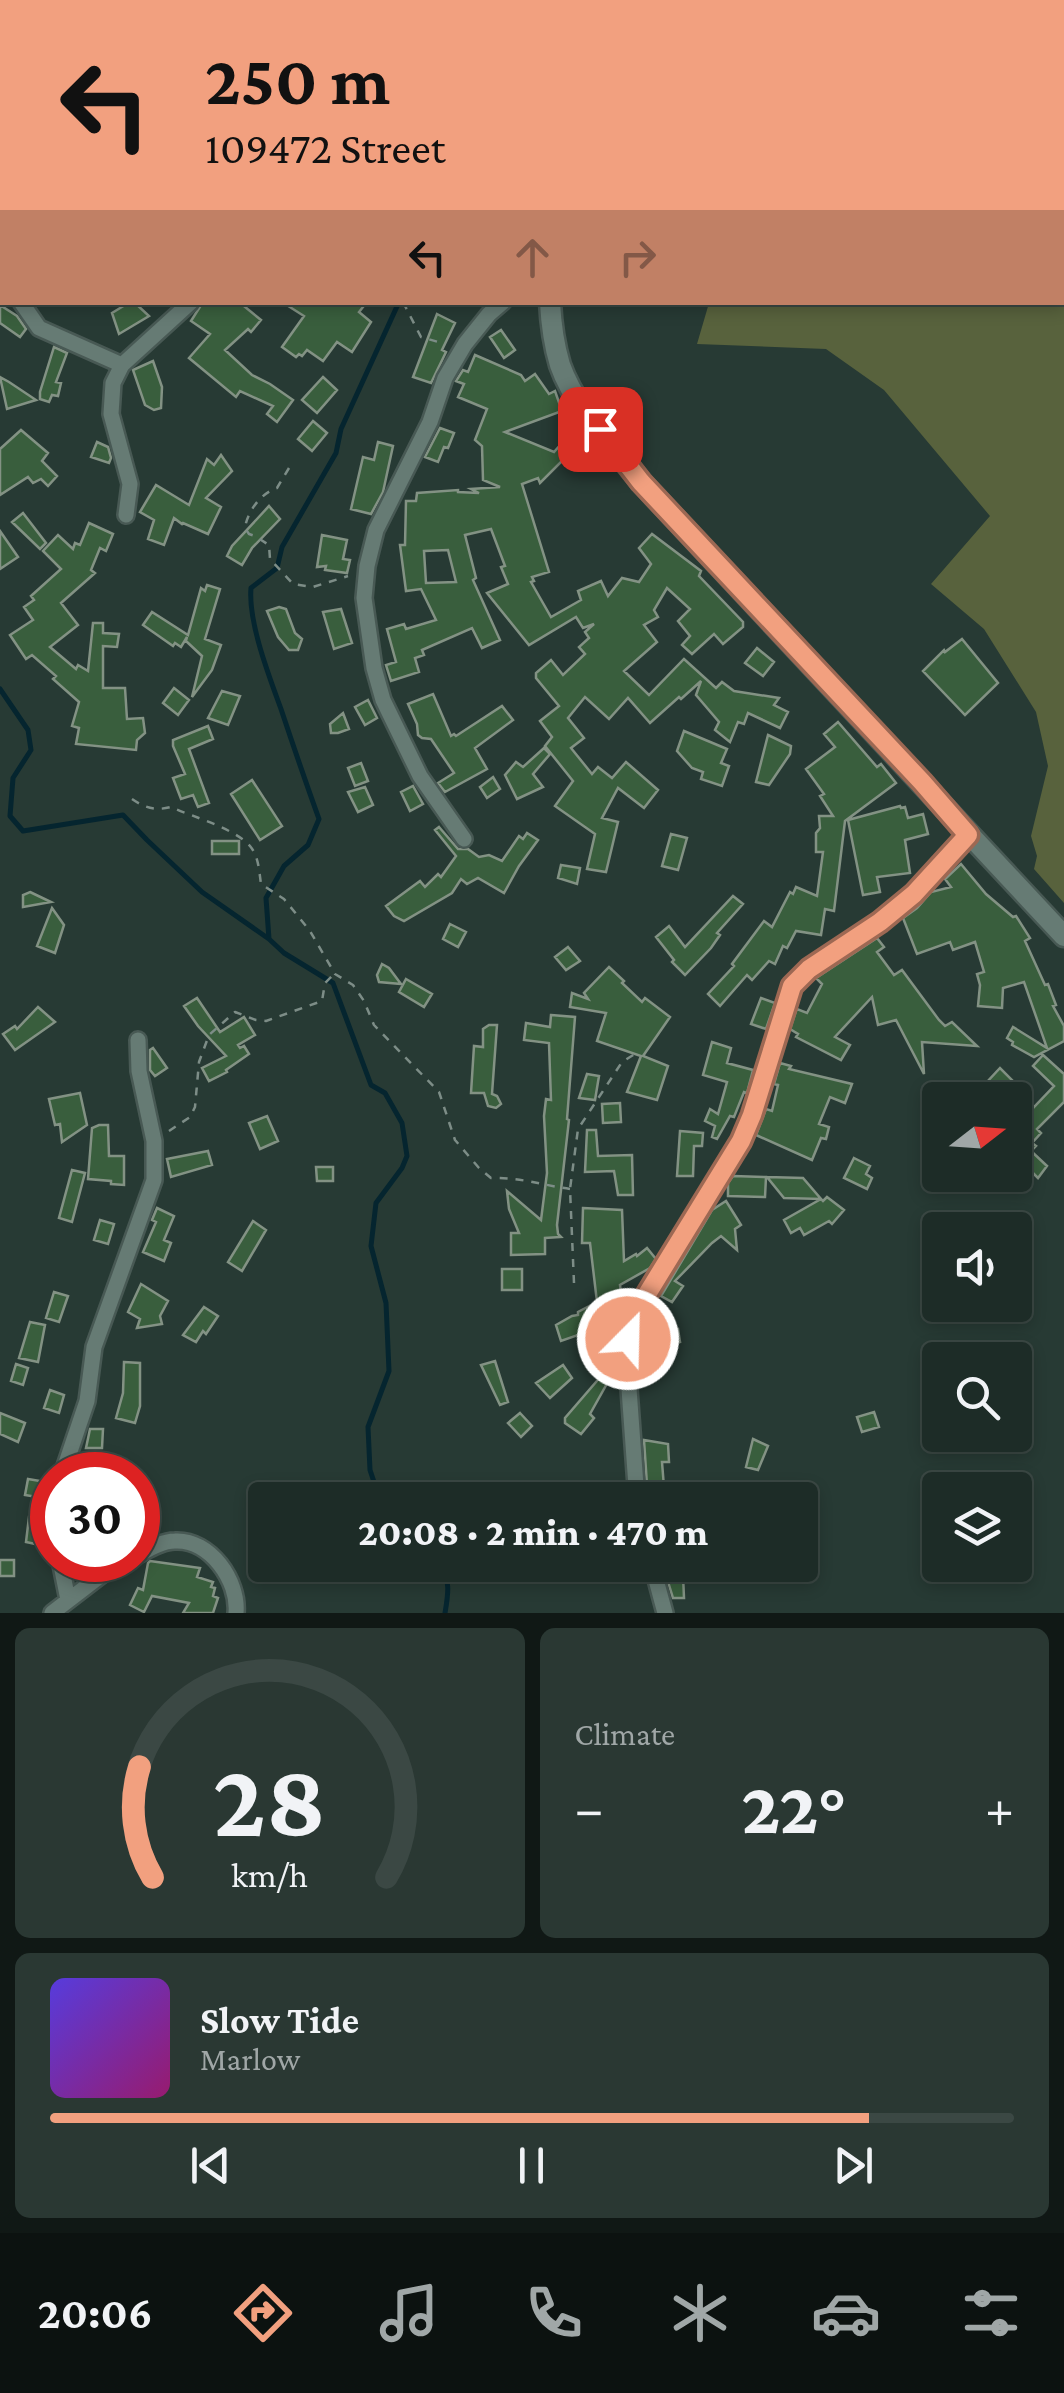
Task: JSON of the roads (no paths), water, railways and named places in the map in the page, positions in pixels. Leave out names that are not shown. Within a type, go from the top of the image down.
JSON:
[{"type":"street","points":[[23,305],[39,328],[122,365]]},
{"type":"street","points":[[126,515],[130,484],[111,414],[113,383],[122,365],[188,305]]},
{"type":"street","points":[[464,839],[420,776],[383,700],[364,598],[376,530],[422,439],[445,378],[477,328],[500,305]]},
{"type":"street","points":[[550,305],[561,367],[578,400],[630,468],[1064,936]]},
{"type":"street","points":[[637,1482],[627,1361],[632,1321],[741,1141],[792,986],[809,969],[880,922],[914,894],[968,835]]},
{"type":"street","points":[[69,1452],[86,1400],[94,1347],[154,1180],[154,1141],[139,1072],[138,1040]]},
{"type":"street","points":[[160,1544],[191,1543],[208,1553],[223,1568],[234,1590],[236,1613]]},
{"type":"street","points":[[64,1582],[68,1600]]},
{"type":"street","points":[[52,1613],[92,1582]]},
{"type":"street","points":[[656,1582],[664,1613]]},
{"type":"waterway","points":[[374,1482],[368,1427],[389,1371],[386,1303],[371,1246],[376,1203],[407,1156],[402,1123],[385,1093],[371,1085],[333,983],[284,953],[269,939],[266,898],[284,866],[308,845],[319,819],[260,649],[251,588],[277,568],[282,547],[336,453],[341,429],[398,305]]},
{"type":"waterway","points":[[0,689],[28,730],[31,750],[13,778],[10,816],[23,831],[123,815],[202,892],[269,939]]},
{"type":"waterway","points":[[445,1613],[447,1582]]}]
